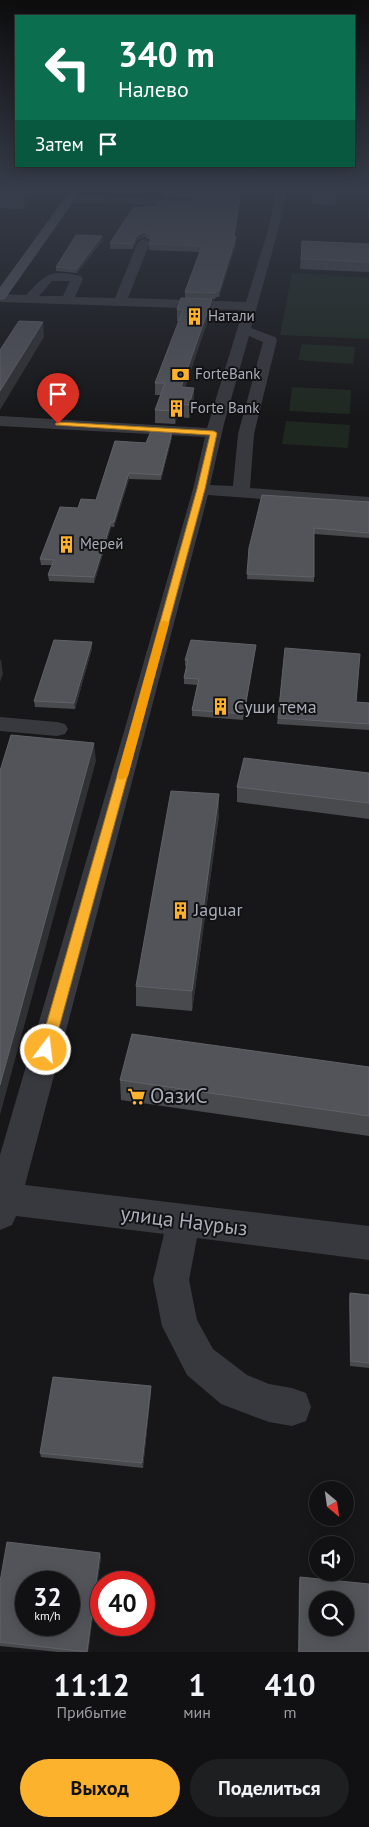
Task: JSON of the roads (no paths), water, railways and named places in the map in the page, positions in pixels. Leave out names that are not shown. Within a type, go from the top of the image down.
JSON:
[{"type":"main road","points":[[0,297],[23,265]]},
{"type":"street","points":[[120,302],[135,265]]},
{"type":"street","points":[[2,1203],[201,489],[214,433],[263,265]]},
{"type":"street","points":[[29,299],[48,278],[64,277],[77,279],[66,300]]},
{"type":"street","points":[[0,297],[251,306]]},
{"type":"street","points":[[242,492],[241,475],[248,426],[270,340],[245,330]]},
{"type":"street","points":[[0,421],[214,433]]},
{"type":"street","points":[[201,489],[369,502]]},
{"type":"street","points":[[0,724],[57,729]]},
{"type":"street","name":"улица Наурыз","points":[[2,1203],[184,1220],[369,1243]]},
{"type":"street","points":[[184,1220],[171,1280],[180,1326],[200,1362],[236,1390],[269,1403],[292,1407]]},
{"type":"place","name":"Натали","points":[[194,316]]},
{"type":"place","name":"ForteBank","points":[[181,374]]},
{"type":"place","name":"Forte Bank","points":[[176,408]]},
{"type":"place","name":"Мерей","points":[[66,544]]},
{"type":"place","name":"Суши тема","points":[[220,707]]},
{"type":"place","name":"Jaguar","points":[[180,910]]},
{"type":"place","name":"ОазиС","points":[[136,1096]]}]
